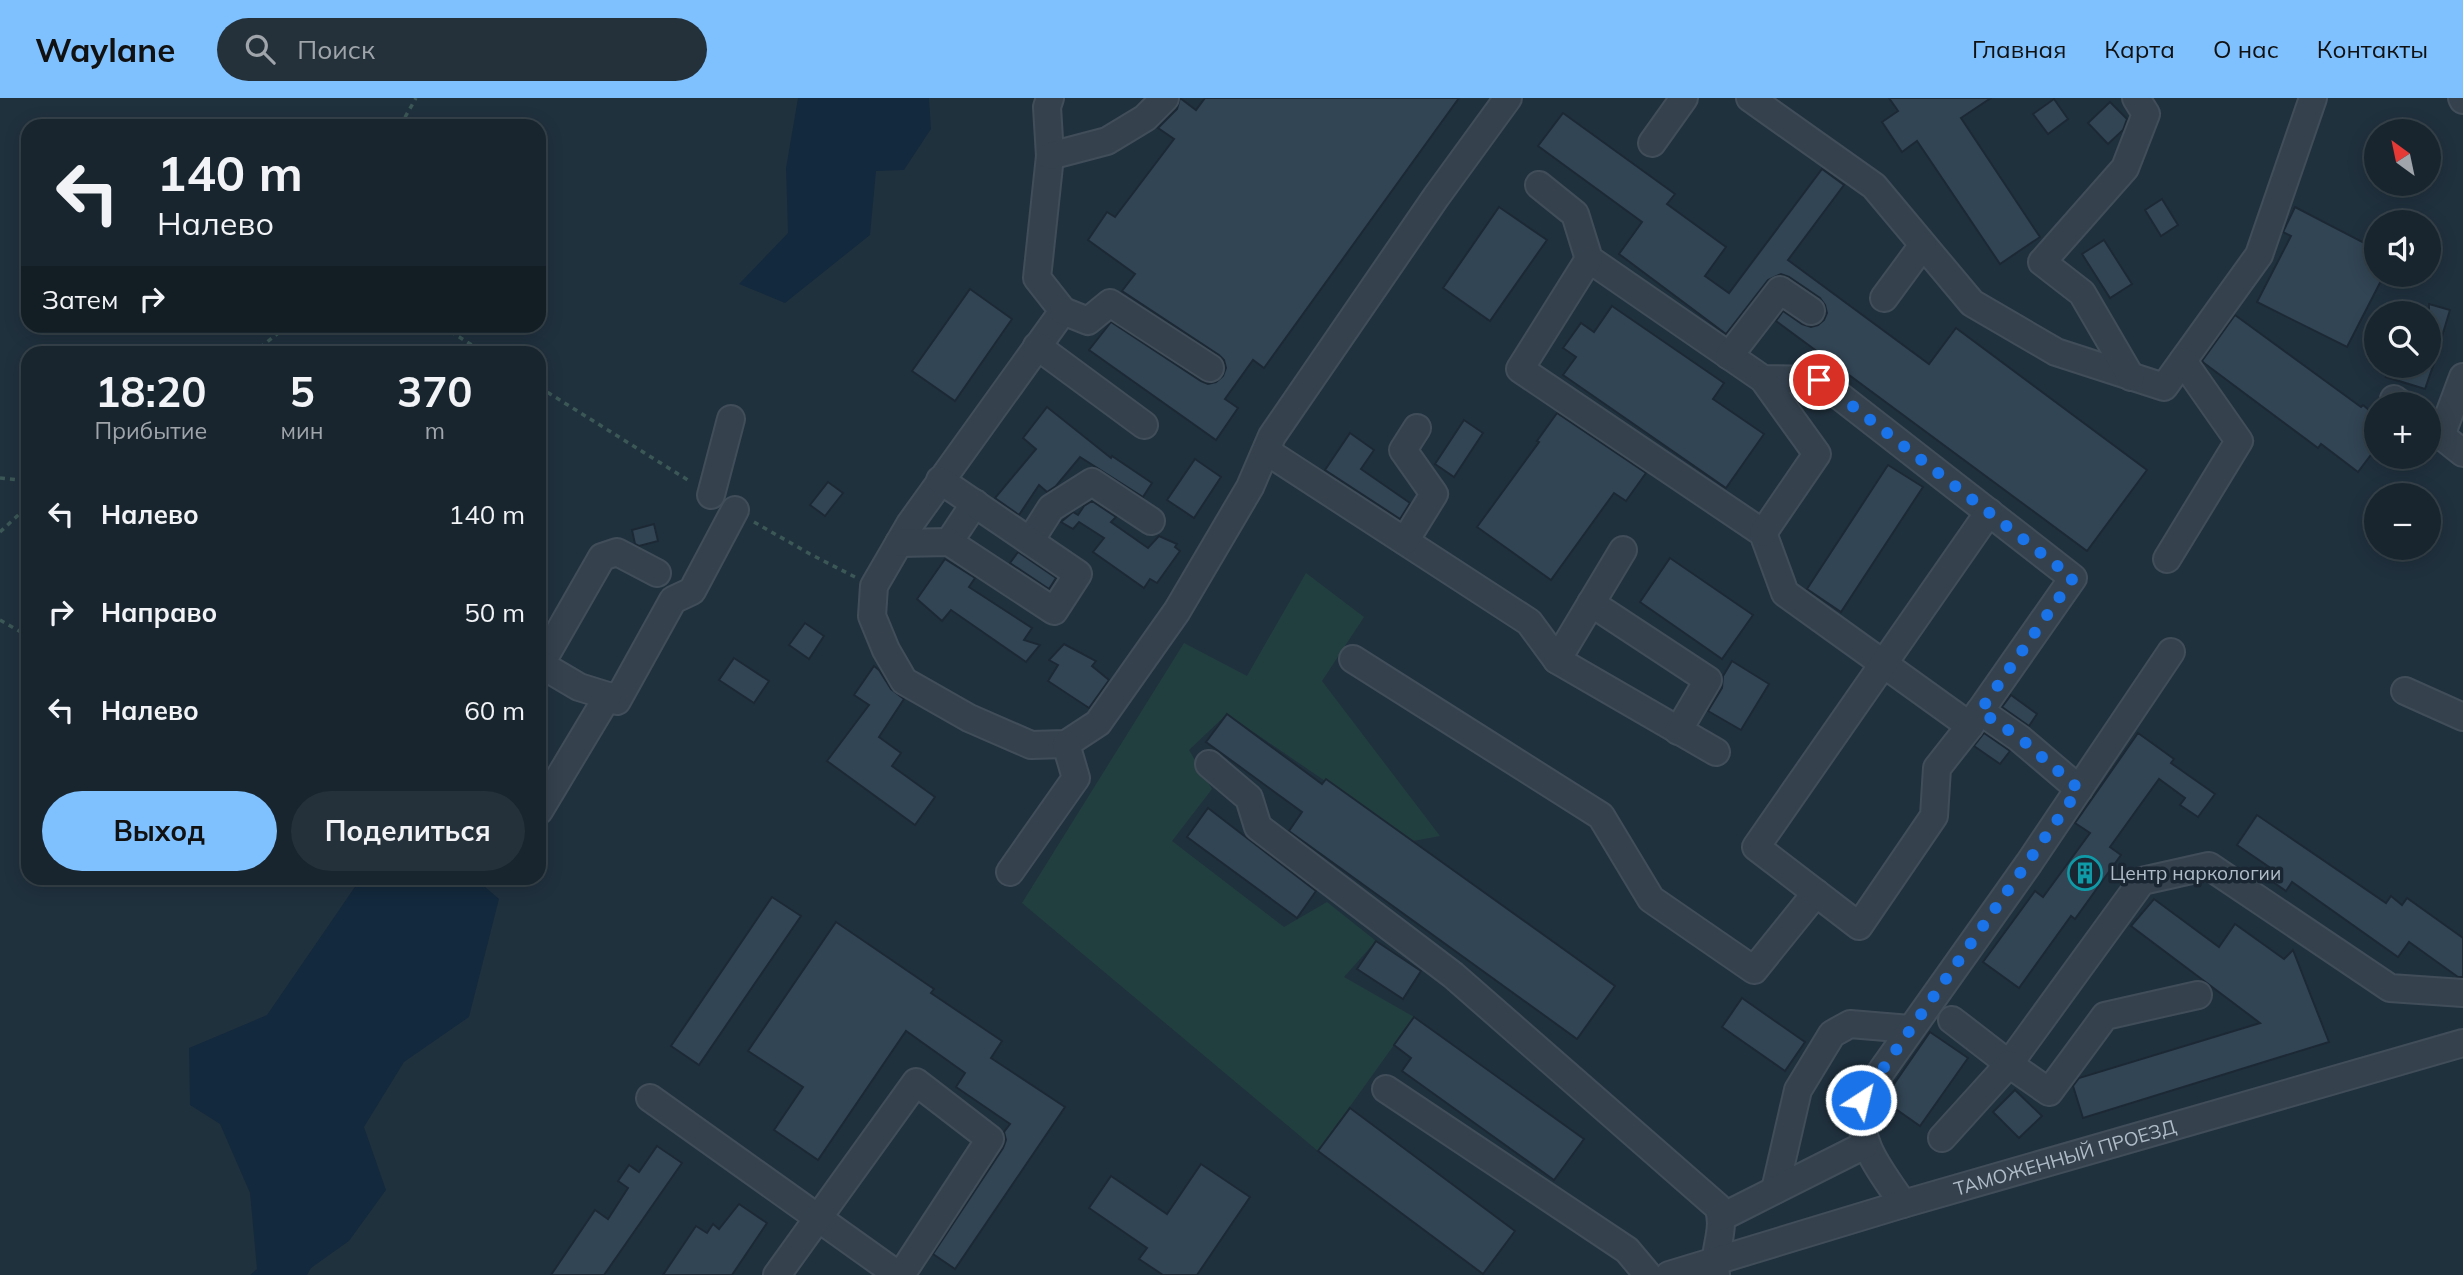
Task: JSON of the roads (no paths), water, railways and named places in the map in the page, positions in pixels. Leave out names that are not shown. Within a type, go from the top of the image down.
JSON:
[{"type":"street","points":[[1050,98],[1047,107],[1050,156],[1037,278],[1063,311],[1088,321],[1110,303],[1210,368]]},
{"type":"street","points":[[1050,156],[1107,141],[1145,118],[1165,98]]},
{"type":"street","points":[[1063,311],[940,480],[874,586],[872,616],[886,650],[904,681],[969,718],[1031,745],[1066,744],[1098,723],[1177,611],[1250,487],[1272,436],[1436,197],[1508,98]]},
{"type":"street","points":[[1652,143],[1684,98]]},
{"type":"street","points":[[1749,98],[1874,186],[1972,303],[2056,352],[2164,387],[2259,255],[2313,98]]},
{"type":"street","points":[[2131,377],[2082,293],[2042,262],[2125,168],[2146,114],[2136,98]]},
{"type":"street","points":[[1539,185],[1575,214],[1589,259],[1763,379],[1817,454],[1763,533]]},
{"type":"street","points":[[1884,298],[1923,245]]},
{"type":"street","points":[[1589,259],[1520,369],[1763,533],[1784,593],[1884,665],[1975,718],[2020,738],[2079,789]]},
{"type":"street","points":[[1729,356],[1780,290],[1811,311]]},
{"type":"street","points":[[1037,346],[1144,425]]},
{"type":"street","points":[[2167,559],[2239,441],[2183,361]]},
{"type":"street","points":[[2441,419],[2463,377]]},
{"type":"street","points":[[1763,379],[1819,380],[1989,512],[2073,578],[1937,768],[1934,816],[1860,926],[1756,847],[1989,512]]},
{"type":"street","points":[[711,495],[731,419]]},
{"type":"street","points":[[1405,541],[1434,494],[1403,450],[1417,428]]},
{"type":"street","points":[[2441,436],[2463,453]]},
{"type":"street","points":[[1266,451],[1529,622],[1557,660],[1716,752]]},
{"type":"street","points":[[899,543],[949,542],[1054,611],[1078,574],[940,480]]},
{"type":"street","points":[[1030,541],[1051,508],[1092,482],[1151,521]]},
{"type":"street","points":[[949,542],[975,503]]},
{"type":"street","points":[[546,669],[579,687],[608,695],[617,701],[673,600],[692,591],[735,510]]},
{"type":"street","points":[[1557,660],[1623,550]]},
{"type":"street","points":[[546,655],[602,557],[617,552],[657,573]]},
{"type":"street","points":[[1591,603],[1708,680],[1678,731]]},
{"type":"street","points":[[1903,1204],[1865,1145],[1860,1120],[1861,1100],[2079,789],[2171,652]]},
{"type":"street","points":[[1353,659],[1601,816],[1651,899],[1754,970],[1816,893]]},
{"type":"street","points":[[2405,691],[2463,717]]},
{"type":"street","points":[[546,799],[608,695]]},
{"type":"street","points":[[1010,872],[1076,778],[1066,744]]},
{"type":"street","points":[[1209,764],[1248,798],[1258,827],[1453,975],[1718,1207],[1723,1217],[1718,1271]]},
{"type":"street","points":[[1942,1138],[2009,1064],[2142,881],[2209,866],[2390,989],[2463,993]]},
{"type":"street","points":[[1952,1020],[2049,1092],[2105,1016],[2198,995]]},
{"type":"street","points":[[1775,1190],[1798,1090],[1832,1034],[1850,1024],[1910,1029]]},
{"type":"street","name":"ТАМОЖЕННЫЙ ПРОЕЗД","points":[[1669,1275],[1718,1271],[1903,1204],[2463,1043]]},
{"type":"street","points":[[650,1098],[818,1220],[899,1275],[990,1139],[916,1082],[818,1220],[777,1275]]},
{"type":"street","points":[[1386,1089],[1627,1250],[1648,1275]]},
{"type":"street","points":[[1723,1217],[1865,1145]]},
{"type":"water","points":[[798,98],[929,98],[931,129],[904,170],[876,171],[870,235],[785,303],[739,284],[788,233],[786,168]]},
{"type":"water","points":[[356,885],[483,885],[499,899],[469,1017],[404,1062],[364,1127],[386,1190],[349,1241],[311,1268],[307,1275],[250,1275],[257,1269],[250,1193],[220,1124],[190,1105],[189,1048],[267,1015]]},
{"type":"place","name":"Центр наркологии","points":[[2085,873]]}]
